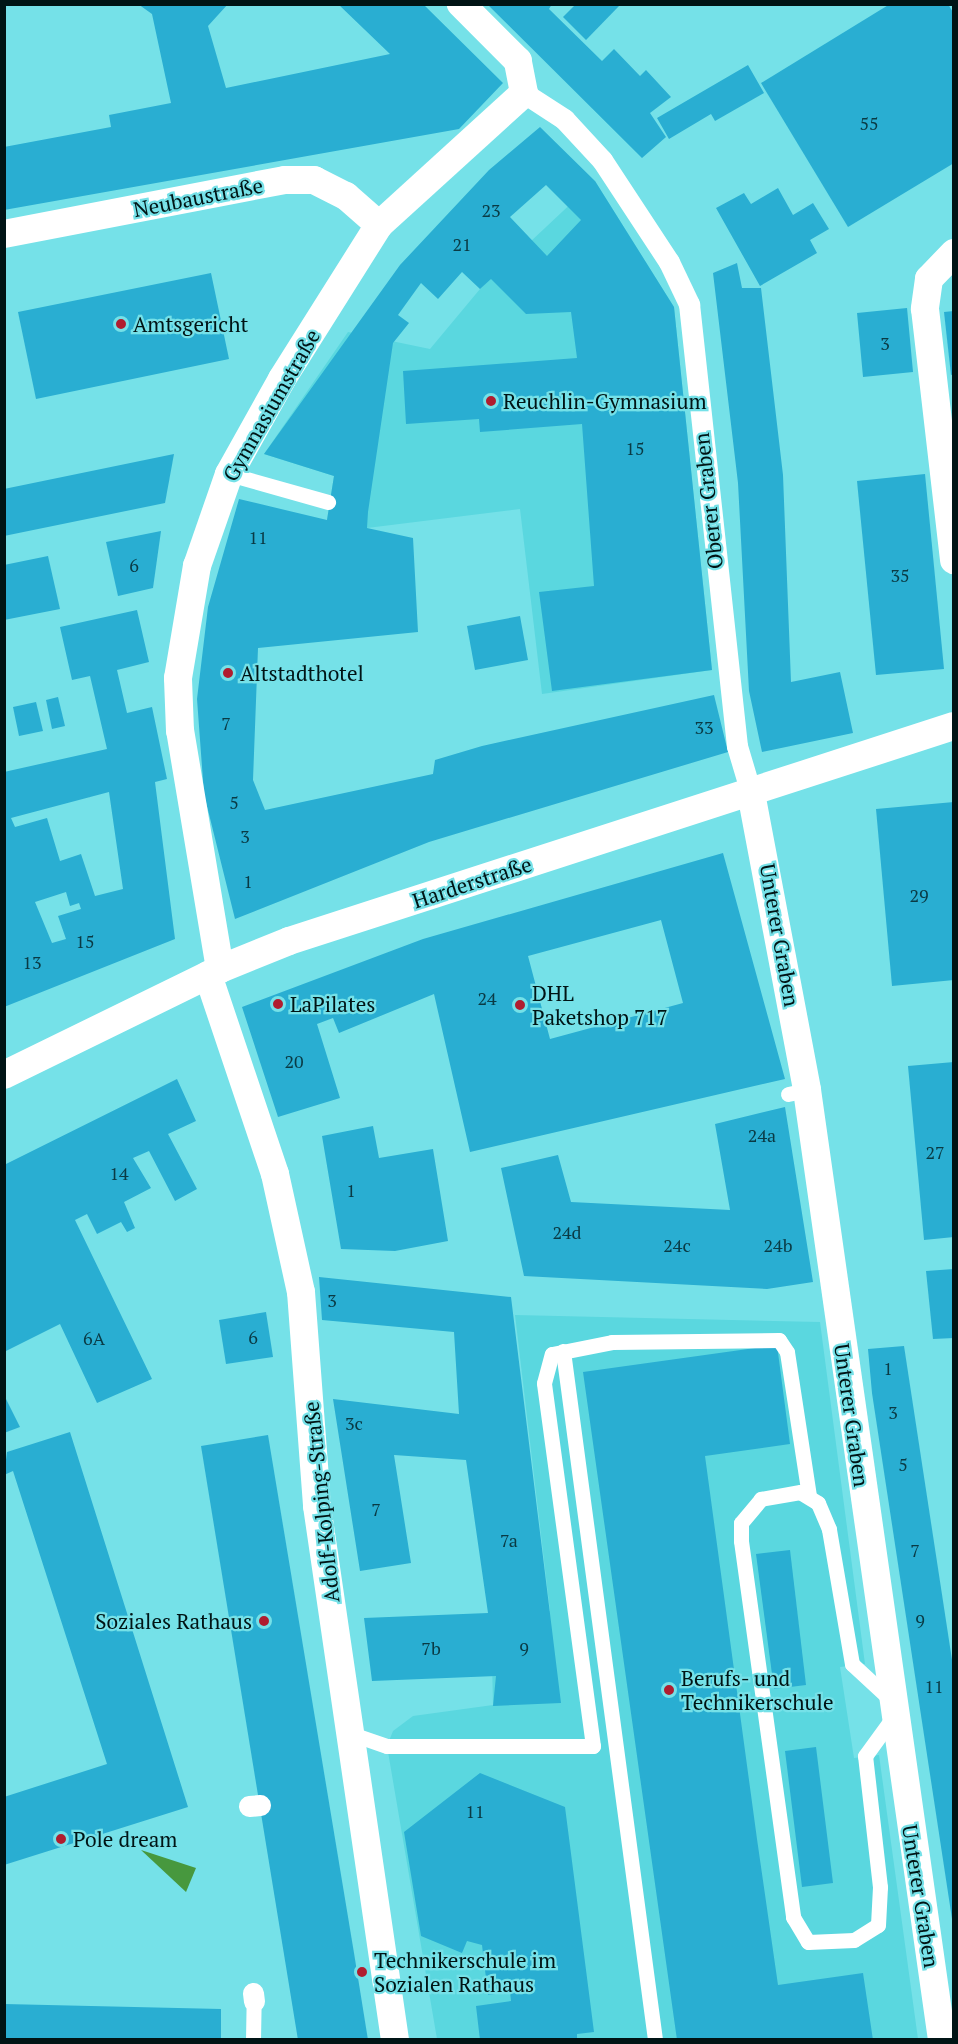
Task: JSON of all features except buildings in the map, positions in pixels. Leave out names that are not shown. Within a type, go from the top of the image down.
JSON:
[{"type":"street","points":[[461,4],[518,61],[524,93]]},
{"type":"street","name":"Gymnasiumstraße","points":[[214,972],[188,801],[178,678],[197,566],[229,474],[282,379],[379,225],[524,93]]},
{"type":"street","name":"Oberer Graben","points":[[524,93],[564,119],[602,160],[669,262],[689,304],[737,746],[752,793]]},
{"type":"street","name":"Neubaustraße","points":[[4,234],[285,180],[314,180],[346,196],[379,225]]},
{"type":"street","points":[[954,253],[929,279],[925,309],[954,560]]},
{"type":"street","name":"Harderstraße","points":[[4,1076],[214,972],[300,938],[954,726]]},
{"type":"street","name":"Unterer Graben","points":[[752,793],[942,2040]]},
{"type":"street","name":"Adolf-Kolping-Straße","points":[[214,972],[275,1174],[301,1292],[317,1506],[395,2040]]},
{"type":"lane","points":[[229,474],[328,502]]},
{"type":"lane","points":[[352,1734],[387,1746],[593,1746],[544,1383],[552,1354],[612,1342],[778,1340],[787,1352],[809,1496]]},
{"type":"lane","points":[[563,1351],[655,2040]]},
{"type":"lane","points":[[789,1492],[809,1496],[818,1503],[829,1529],[852,1664],[893,1708],[865,1756],[880,1887],[878,1925],[854,1940],[808,1942],[793,1917],[741,1523],[761,1499],[789,1492]]},
{"type":"lane","points":[[253,1997],[253,2040]]},
{"type":"shaded area","name":"Reuchlin-Gymnasium","points":[[595,181],[674,307],[712,670],[542,694],[520,509],[367,528],[327,520],[334,476],[264,454],[348,332],[430,349],[480,289]]},
{"type":"shaded area","name":"Berufs- und Technikerschule","points":[[515,1315],[820,1322],[865,1664],[840,1667],[854,1758],[879,1755],[918,2039],[437,2039],[387,1746],[393,1731],[413,1716],[493,1705],[491,1619],[550,1611]]},
{"type":"shaded area","points":[[141,1850],[196,1868],[186,1892]]},
{"type":"place","name":"Amtsgericht","points":[[121,324]]},
{"type":"place","name":"Reuchlin-Gymnasium","points":[[491,401]]},
{"type":"place","name":"Altstadthotel","points":[[228,673]]},
{"type":"place","name":"LaPilates","points":[[278,1004]]},
{"type":"place","name":"DHL Paketshop 717","points":[[520,1005]]},
{"type":"place","name":"Soziales Rathaus","points":[[264,1621]]},
{"type":"place","name":"Berufs- und Technikerschule","points":[[669,1690]]},
{"type":"place","name":"Pole dream","points":[[61,1839]]},
{"type":"place","name":"Technikerschule im Sozialen Rathaus","points":[[362,1972]]}]
